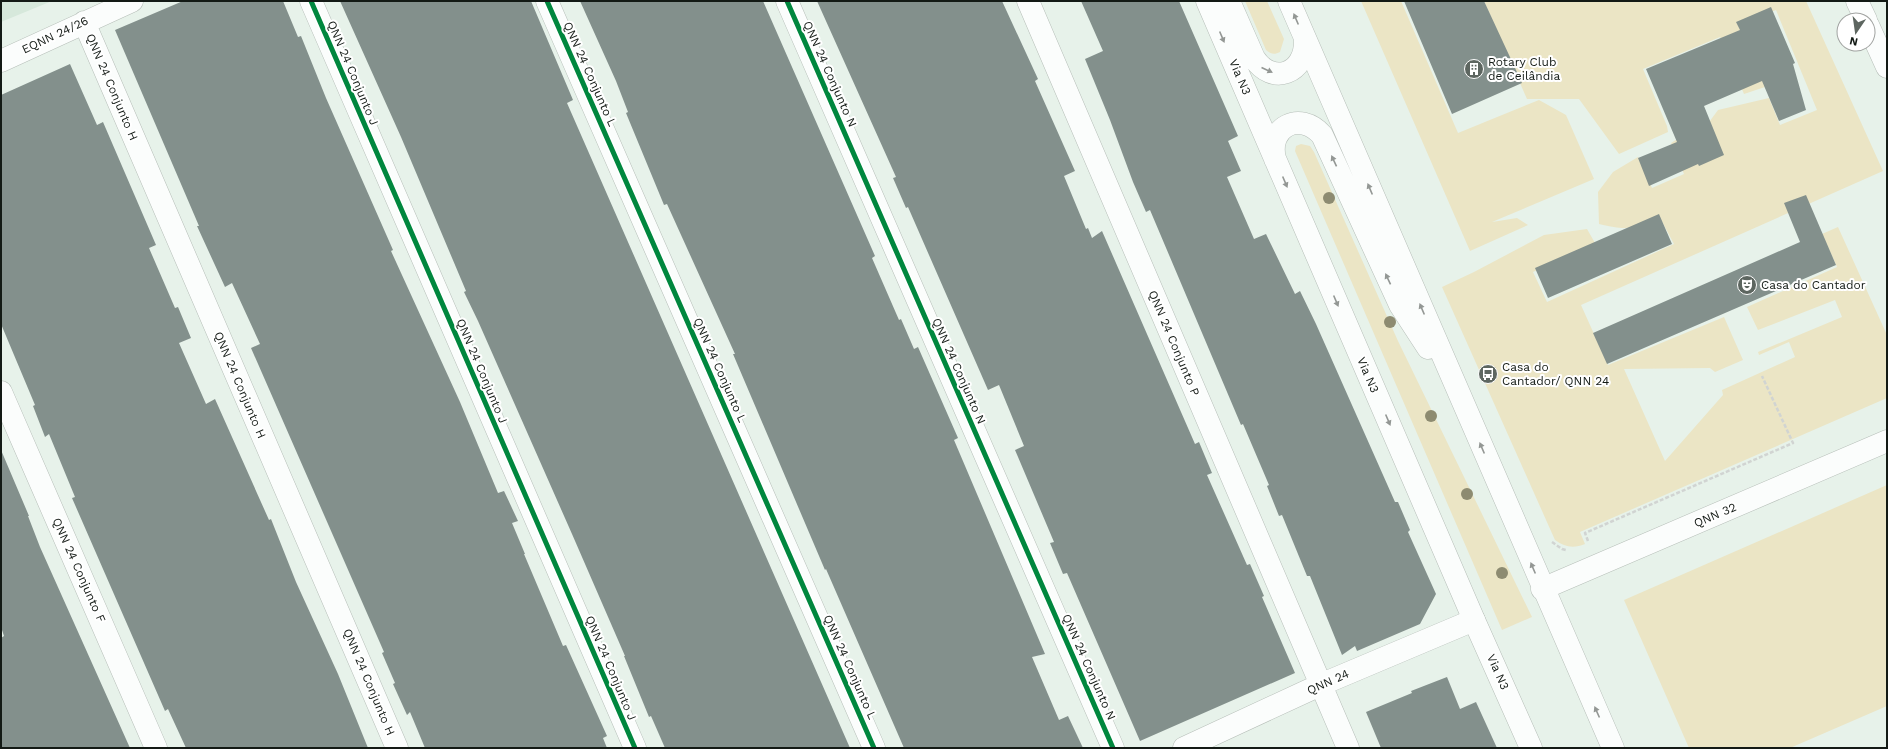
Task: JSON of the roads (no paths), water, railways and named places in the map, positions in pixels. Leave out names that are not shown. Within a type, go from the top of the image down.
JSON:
[{"type":"street","name":"EQNN 24/26","points":[[1,61],[132,1]]},
{"type":"street","name":"QNN 24 Conjunto J","points":[[311,1],[635,748]]},
{"type":"street","name":"QNN 24 Conjunto L","points":[[548,1],[874,748]]},
{"type":"street","name":"QNN 24 Conjunto N","points":[[787,1],[1113,748]]},
{"type":"street","name":"QNN 24 Conjunto P","points":[[1028,1],[1348,748]]},
{"type":"street","name":"Via N3","points":[[1206,1],[1474,620],[1531,748]]},
{"type":"street","points":[[1229,1],[1254,58],[1259,66],[1267,72],[1277,74],[1295,68],[1304,56],[1305,40]]},
{"type":"street","points":[[1289,1],[1466,409],[1542,589],[1613,748]]},
{"type":"street","points":[[1857,1],[1862,12]]},
{"type":"street","name":"QNN 24 Conjunto H","points":[[84,22],[397,748]]},
{"type":"street","points":[[1876,43],[1887,67]]},
{"type":"street","points":[[1275,159],[1273,150],[1274,142],[1284,128],[1300,122],[1316,128],[1322,135],[1400,305],[1466,409]]},
{"type":"street","name":"QNN 24 Conjunto F","points":[[1,392],[156,748]]},
{"type":"street","name":"QNN 32","points":[[1542,589],[1887,441]]},
{"type":"street","name":"QNN 24","points":[[1184,748],[1320,685],[1474,620]]},
{"type":"place","name":"Rotary Club de Ceilândia","points":[[1474,69]]},
{"type":"place","name":"Casa do Cantador","points":[[1747,285]]},
{"type":"place","name":"Casa do Cantador/ QNN 24","points":[[1488,374]]}]
